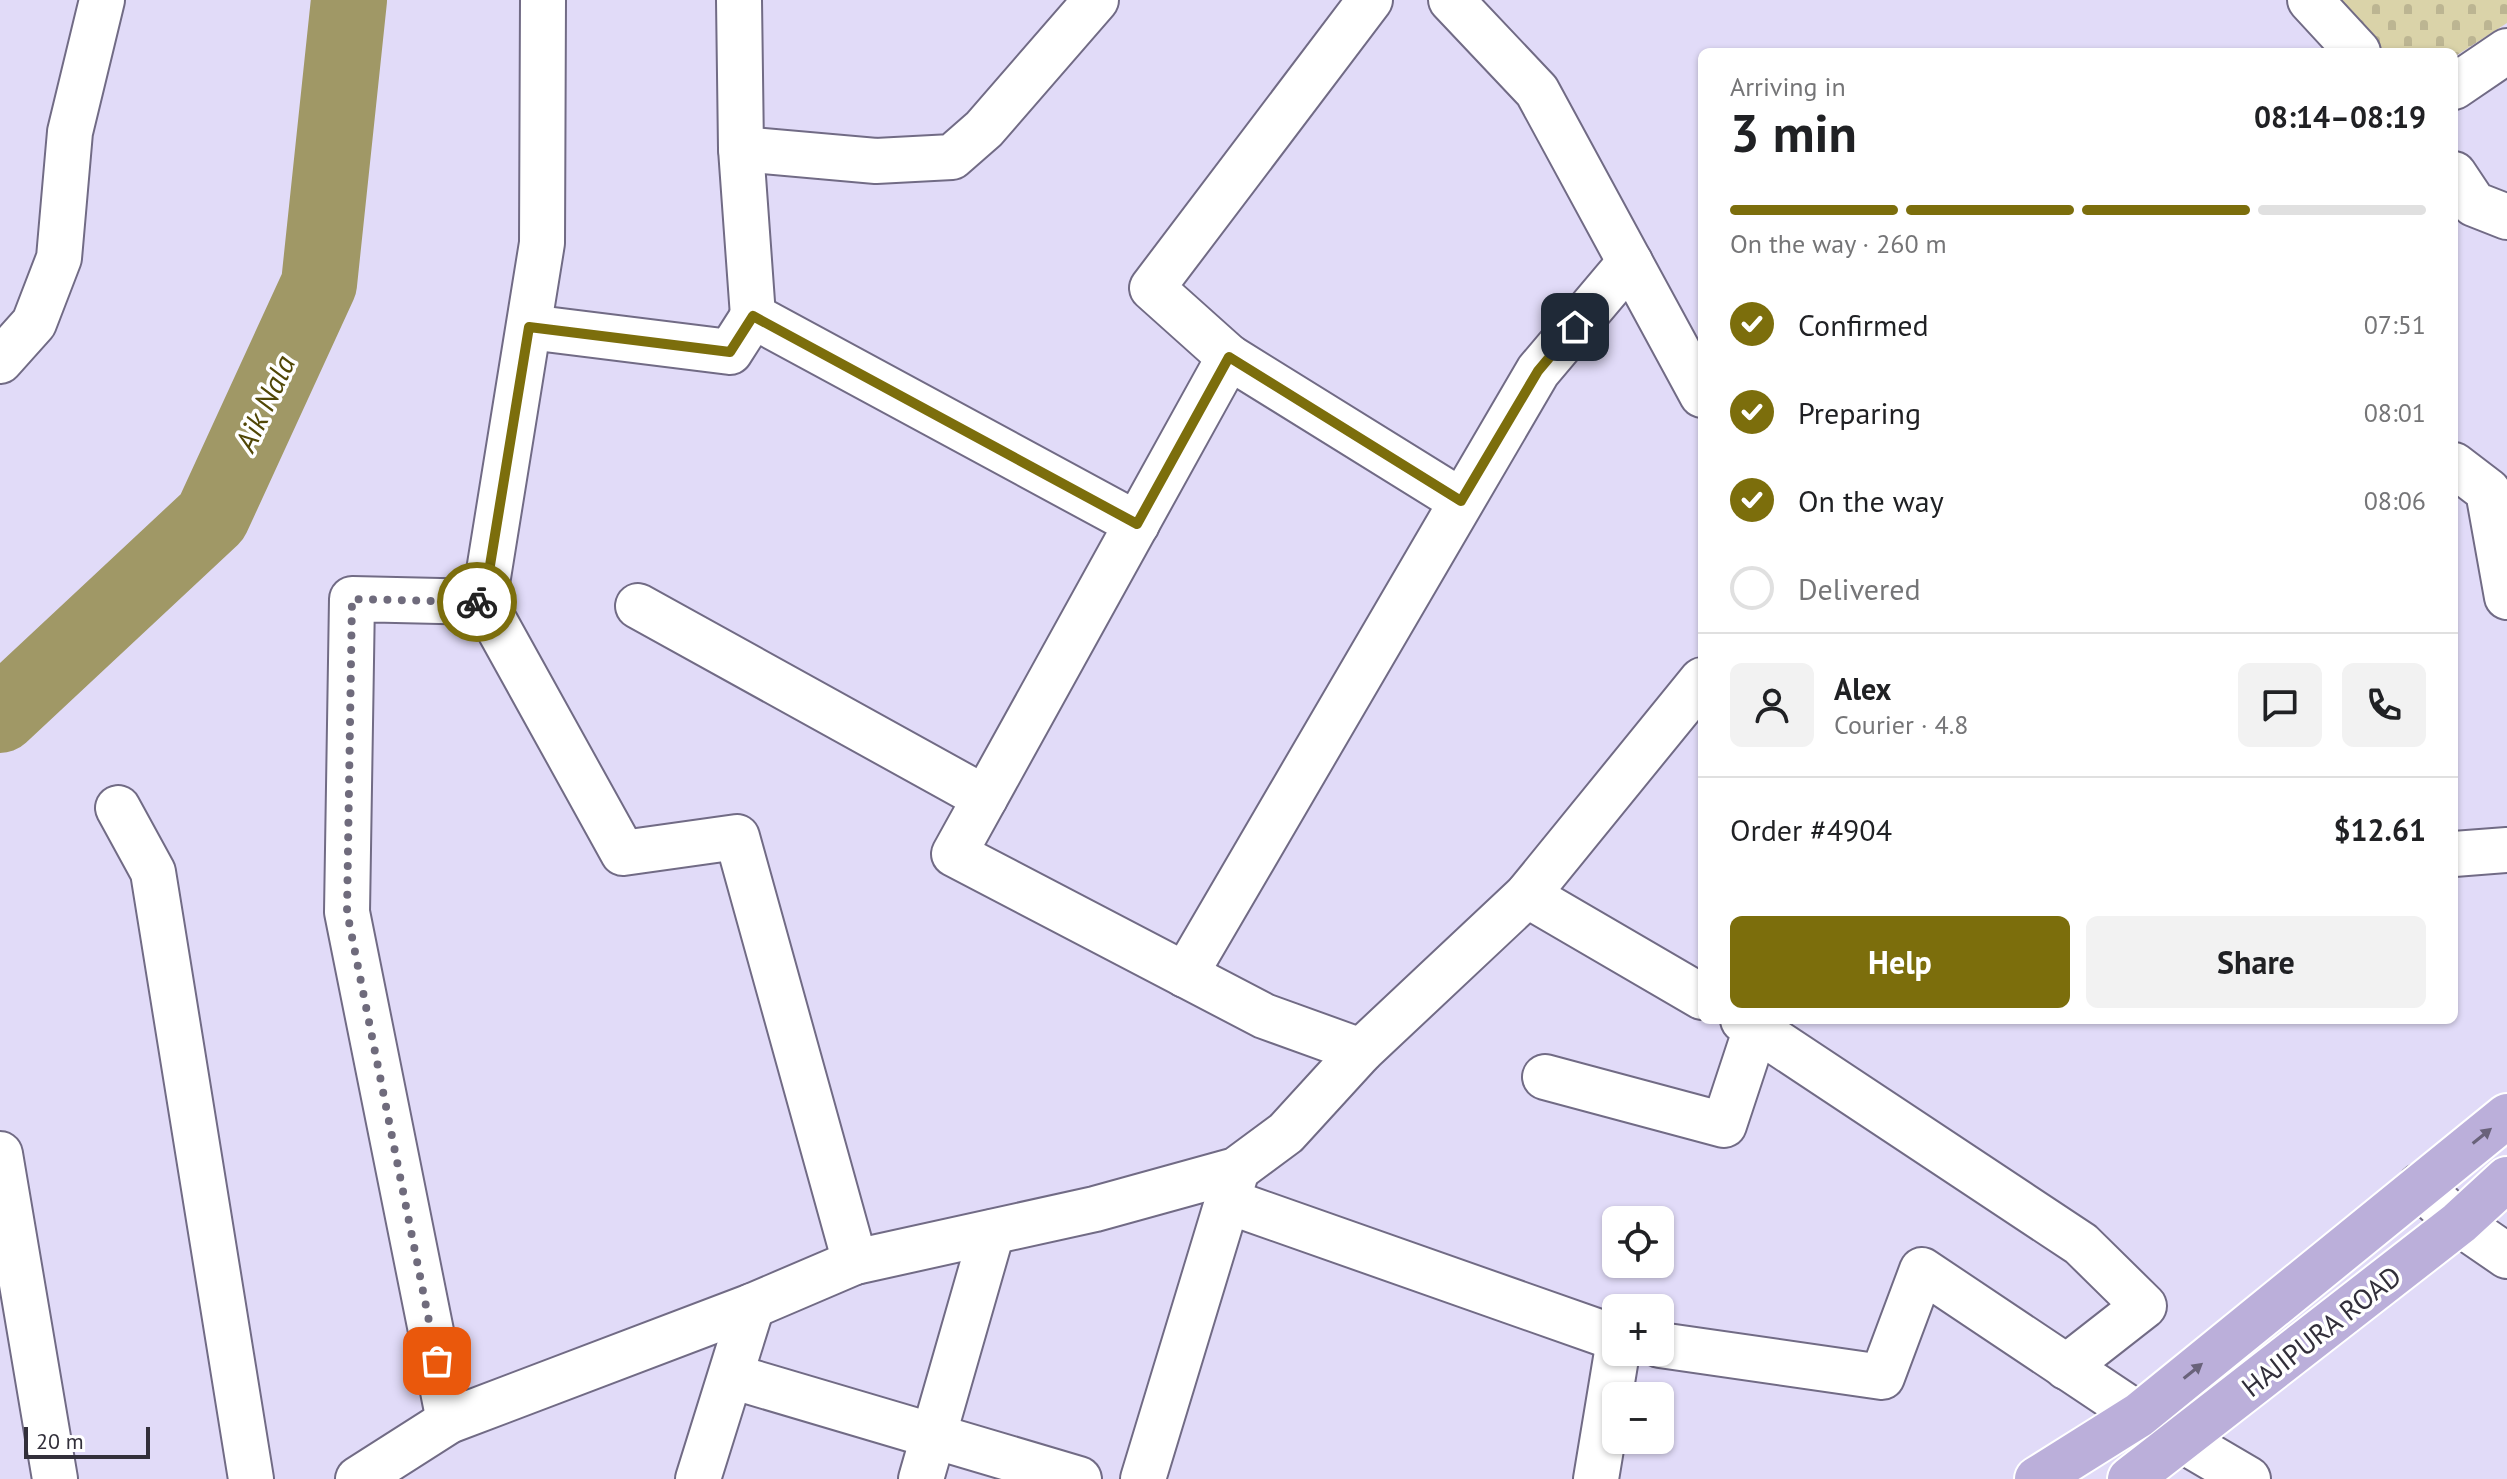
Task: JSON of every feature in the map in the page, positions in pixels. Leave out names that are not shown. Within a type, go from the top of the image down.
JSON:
[{"type":"main road","points":[[2037,1479],[2139,1415],[2507,1116]]},
{"type":"main road","name":"HAJIPURA ROAD","points":[[2130,1479],[2488,1202]]},
{"type":"street","points":[[0,361],[34,323],[59,258],[70,132],[102,0]]},
{"type":"street","points":[[543,0],[542,243],[484,602],[623,853],[737,837],[855,1262]]},
{"type":"street","points":[[529,327],[730,352],[753,316],[741,149],[739,0]]},
{"type":"street","points":[[741,149],[876,161],[952,157],[984,129],[1096,0]]},
{"type":"street","points":[[1370,0],[1152,288],[1229,357],[1461,501]]},
{"type":"street","points":[[2310,0],[2354,48]]},
{"type":"street","points":[[1453,1],[1537,91],[1630,262],[1695,364]]},
{"type":"street","points":[[2458,84],[2507,51]]},
{"type":"street","points":[[2458,180],[2474,204],[2507,217]]},
{"type":"street","points":[[1185,975],[1538,371],[1630,262]]},
{"type":"street","points":[[753,316],[1137,524]]},
{"type":"street","points":[[1229,357],[954,854],[1264,1016],[1361,1051]]},
{"type":"street","points":[[2458,467],[2498,491],[2507,597]]},
{"type":"street","points":[[449,1421],[347,912],[352,599],[484,602]]},
{"type":"street","points":[[638,606],[985,798]]},
{"type":"street","points":[[1143,1479],[1232,1186],[1286,1133],[1361,1051],[1527,895],[1698,685]]},
{"type":"street","points":[[118,808],[153,872],[251,1479]]},
{"type":"street","points":[[2458,854],[2507,850]]},
{"type":"street","points":[[1527,895],[1698,995]]},
{"type":"street","points":[[1545,1077],[1724,1125],[1749,1024],[2081,1244],[2144,1306],[2066,1367]]},
{"type":"street","points":[[0,1154],[55,1479]]},
{"type":"street","points":[[2430,1178],[2488,1202],[2507,1256]]},
{"type":"street","points":[[358,1479],[449,1421],[752,1306],[855,1262],[1095,1209],[1232,1186],[1602,1332]]},
{"type":"street","points":[[921,1479],[992,1232]]},
{"type":"street","points":[[1674,1347],[1882,1377],[1922,1270],[2139,1415],[2248,1479]]},
{"type":"street","points":[[698,1479],[752,1306]]},
{"type":"street","points":[[1596,1479],[1615,1366]]},
{"type":"street","points":[[731,1376],[1079,1479]]},
{"type":"green space","points":[[2331,0],[2507,0],[2507,23],[2458,54],[2458,48],[2382,48]]},
{"type":"waterway","name":"Aik Nala","points":[[0,715],[212,517],[319,284],[349,0]]},
{"type":"way so far","points":[[437,1361],[347,912],[352,599],[477,602]]},
{"type":"route","points":[[477,602],[484,602],[529,327],[730,352],[753,316],[1137,524],[1229,357],[1461,501],[1538,371],[1575,327]]}]
